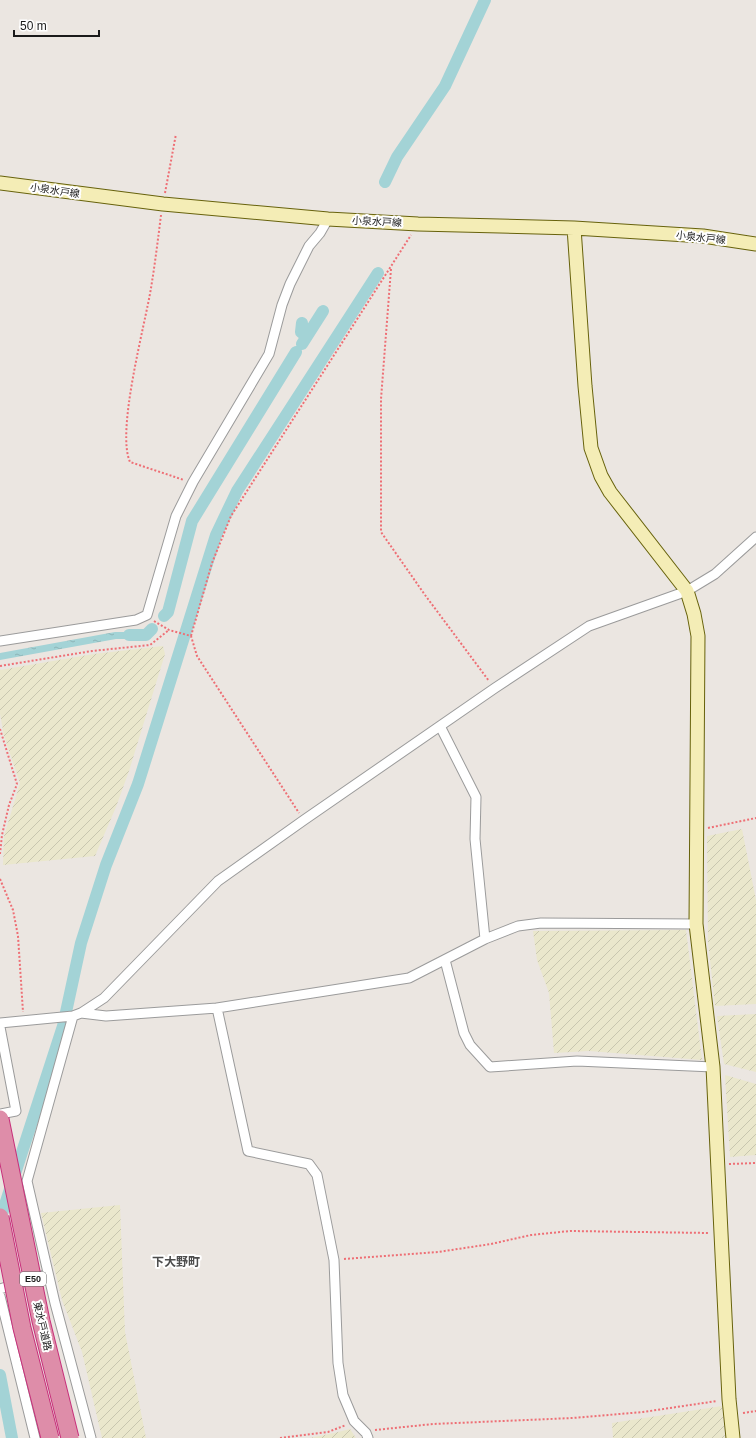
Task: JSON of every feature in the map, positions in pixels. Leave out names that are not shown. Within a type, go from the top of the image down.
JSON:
[{"type":"highway","name":"東水戸道路","points":[[0,1119],[41,1320],[70,1438]]},
{"type":"highway","name":"東水戸道路","points":[[0,1217],[22,1328],[50,1438]]},
{"type":"street","name":"小泉水戸線","points":[[0,183],[163,204],[328,219],[418,224],[574,228],[703,236],[756,244]]},
{"type":"street","points":[[0,641],[136,620],[147,616],[176,516],[193,482],[269,354],[282,305],[290,284],[309,246],[320,233],[328,219]]},
{"type":"street","points":[[574,228],[585,386],[591,448],[610,492],[687,591],[694,614],[698,636],[696,924],[713,1067],[729,1399],[733,1438]]},
{"type":"street","points":[[90,1438],[48,1274],[27,1181],[75,1015],[104,998],[218,881],[304,820],[495,688],[589,626],[687,591],[715,574],[756,537]]},
{"type":"street","points":[[440,726],[476,797],[475,839],[486,939]]},
{"type":"street","points":[[0,1023],[75,1015],[106,1016],[218,1008],[409,978],[486,939],[518,926],[541,923],[696,924]]},
{"type":"street","points":[[445,960],[464,1033],[470,1045],[490,1067],[577,1061],[713,1067]]},
{"type":"street","points":[[218,1008],[248,1151],[309,1164],[317,1174],[334,1260],[338,1363],[343,1395],[354,1421],[367,1435]]},
{"type":"street","points":[[0,1027],[16,1111],[0,1114]]},
{"type":"street","points":[[0,1290],[48,1274]]},
{"type":"street","points":[[0,1296],[35,1438]]},
{"type":"path","points":[[176,134],[163,204],[151,288],[126,420],[126,454],[130,462],[193,482]]},
{"type":"path","points":[[304,820],[197,656],[191,636],[212,564],[231,516],[418,224]]},
{"type":"path","points":[[391,268],[381,399],[381,532],[425,595],[495,688]]},
{"type":"path","points":[[147,616],[169,630],[191,636]]},
{"type":"path","points":[[0,666],[92,651],[150,645],[169,630]]},
{"type":"path","points":[[0,729],[16,784],[2,835],[0,854]]},
{"type":"path","points":[[697,830],[756,818]]},
{"type":"path","points":[[0,879],[13,910],[18,936],[23,1020]]},
{"type":"path","points":[[718,1164],[756,1163]]},
{"type":"path","points":[[334,1260],[438,1252],[490,1244],[531,1235],[570,1231],[722,1234]]},
{"type":"path","points":[[367,1435],[379,1428],[536,1421],[643,1412],[729,1399]]},
{"type":"path","points":[[280,1438],[328,1432],[354,1421]]},
{"type":"shaded area","points":[[163,646],[165,654],[129,771],[116,807],[95,856],[3,865],[4,836],[20,783],[4,736],[0,714],[0,670],[94,654]]},
{"type":"shaded area","points":[[742,829],[756,900],[756,1004],[715,1006],[708,942],[707,836]]},
{"type":"shaded area","points":[[686,930],[702,1060],[589,1051],[554,1053],[549,993],[537,960],[533,931]]},
{"type":"shaded area","points":[[756,1014],[756,1072],[724,1064],[717,1016]]},
{"type":"shaded area","points":[[725,1075],[756,1084],[756,1155],[730,1157]]},
{"type":"shaded area","points":[[120,1205],[125,1332],[146,1438],[102,1438],[82,1352],[62,1300],[41,1213]]},
{"type":"shaded area","points":[[722,1406],[725,1438],[613,1438],[612,1423]]},
{"type":"shaded area","points":[[350,1429],[356,1438],[310,1438],[334,1433]]},
{"type":"water","points":[[115,632],[145,632],[147,639],[116,639],[0,660],[0,653]]},
{"type":"waterway","points":[[385,182],[397,157],[445,86],[485,0]]},
{"type":"waterway","points":[[0,1220],[63,1026],[81,943],[106,865],[138,784],[216,535],[237,491],[378,273]]},
{"type":"waterway","points":[[302,344],[323,311]]},
{"type":"waterway","points":[[302,323],[301,332],[306,336]]},
{"type":"waterway","points":[[164,616],[168,612],[192,521],[296,352]]},
{"type":"waterway","points":[[129,635],[146,635],[152,629]]},
{"type":"waterway","points":[[0,1375],[12,1438]]},
{"type":"district","name":"下大野町","points":[[176,1262]]}]
